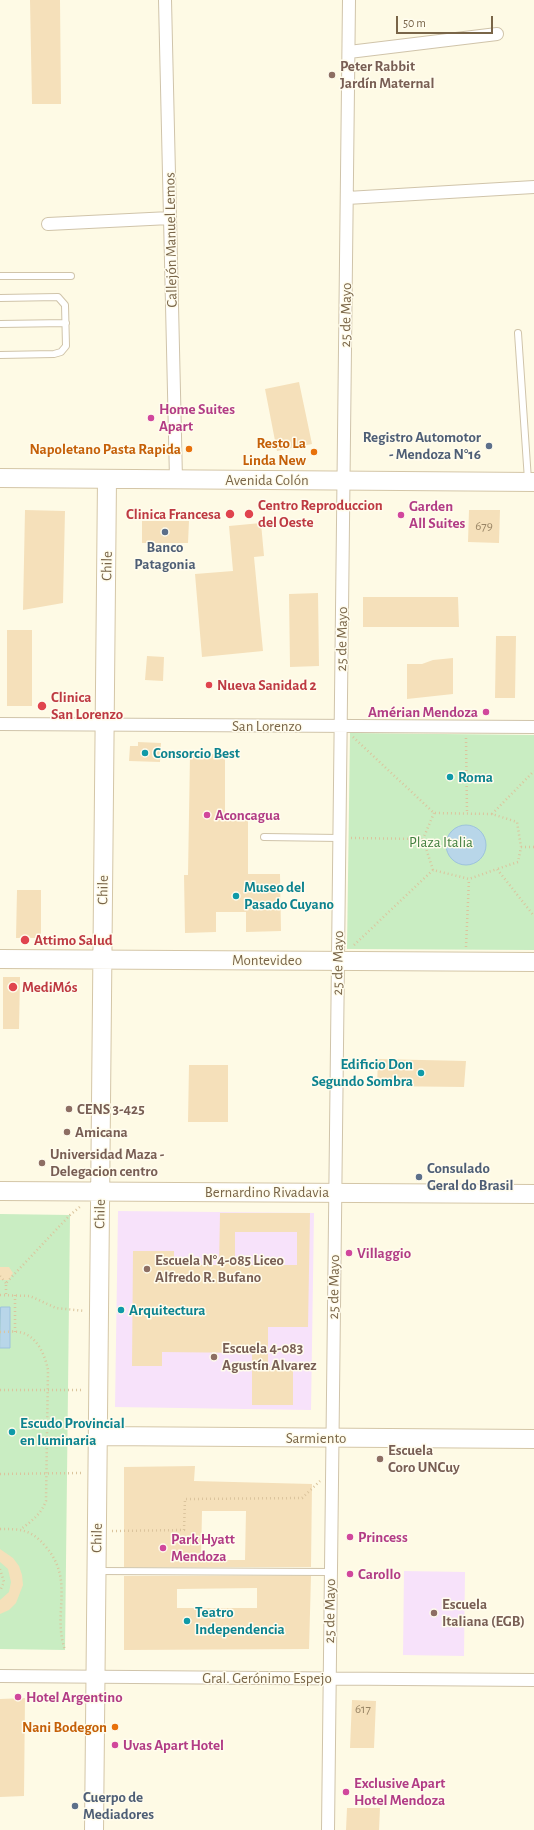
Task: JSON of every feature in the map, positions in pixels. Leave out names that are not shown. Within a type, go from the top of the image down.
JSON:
[{"type":"street","name":"Callejón Manuel Lemos","points":[[165,0],[176,479]]},
{"type":"street","name":"25 de Mayo","points":[[328,1830],[349,0]]},
{"type":"street","points":[[349,52],[497,34]]},
{"type":"street","points":[[347,198],[534,187]]},
{"type":"street","points":[[48,224],[170,218]]},
{"type":"street","name":"Avenida Colón","points":[[0,478],[531,482]]},
{"type":"street","name":"Chile","points":[[94,1830],[107,479]]},
{"type":"street","name":"San Lorenzo","points":[[0,724],[534,727]]},
{"type":"street","name":"Montevideo","points":[[0,959],[534,962]]},
{"type":"street","name":"Bernardino Rivadavia","points":[[0,1191],[534,1194]]},
{"type":"street","name":"Sarmiento","points":[[98,1436],[534,1439]]},
{"type":"street","name":"Gral. Gerónimo Espejo","points":[[0,1676],[534,1680]]},
{"type":"lane","points":[[0,276],[71,276]]},
{"type":"lane","points":[[0,298],[58,297],[65,305],[66,323],[66,346],[61,352],[0,355]]},
{"type":"lane","points":[[0,324],[66,323]]},
{"type":"lane","points":[[518,333],[531,482]]},
{"type":"lane","points":[[264,837],[339,838]]},
{"type":"lane","points":[[97,1571],[330,1572]]},
{"type":"path","points":[[341,726],[434,813],[492,814],[517,822],[521,847],[518,862],[469,879],[433,870]]},
{"type":"path","points":[[466,727],[467,813]]},
{"type":"path","points":[[492,814],[534,771]]},
{"type":"path","points":[[433,870],[423,839],[434,813]]},
{"type":"path","points":[[339,838],[423,839]]},
{"type":"path","points":[[521,847],[534,847]]},
{"type":"path","points":[[497,869],[534,916]]},
{"type":"path","points":[[338,961],[433,870]]},
{"type":"path","points":[[465,962],[469,879]]},
{"type":"path","points":[[6,1283],[70,1215]]},
{"type":"path","points":[[0,1276],[6,1283],[6,1294]]},
{"type":"path","points":[[0,1294],[30,1296],[56,1308],[69,1311]]},
{"type":"path","points":[[15,1294],[15,1332]]},
{"type":"path","points":[[0,1332],[20,1332],[31,1337],[38,1344],[44,1356],[48,1370],[47,1493],[44,1507],[36,1517],[21,1529]]},
{"type":"path","points":[[0,1390],[68,1390]]},
{"type":"path","points":[[97,1530],[184,1530],[185,1499],[302,1498],[332,1469]]},
{"type":"path","points":[[0,1474],[67,1473]]},
{"type":"path","points":[[0,1529],[21,1529],[32,1534],[45,1546],[60,1570],[62,1586],[60,1637],[65,1650]]},
{"type":"path","points":[[0,1569],[4,1582],[0,1590]]},
{"type":"shaded area","name":"Escuela 4-083 Agustín Alvarez","points":[[118,1211],[314,1213],[311,1410],[115,1407]]},
{"type":"shaded area","name":"Escuela Italiana (EGB)","points":[[404,1571],[465,1572],[464,1656],[403,1655]]},
{"type":"green space","name":"Plaza Italia","points":[[350,733],[534,735],[534,950],[347,949]]},
{"type":"green space","points":[[0,1214],[70,1215],[65,1650],[0,1649]]},
{"type":"water","points":[[462,825],[470,825],[477,828],[483,834],[486,845],[483,856],[477,862],[470,865],[462,865],[455,862],[449,856],[446,849],[446,841],[449,834],[455,828]]},
{"type":"water","points":[[1,1307],[10,1307],[10,1348],[0,1348]]},
{"type":"building","points":[[30,0],[60,0],[61,104],[32,104]]},
{"type":"building","points":[[299,382],[312,444],[277,451],[265,389]]},
{"type":"building","points":[[25,510],[65,511],[63,603],[23,610]]},
{"type":"building","points":[[469,510],[500,510],[499,543],[468,542]]},
{"type":"building","name":"Banco Patagonia","points":[[142,521],[189,521],[188,543],[142,543]]},
{"type":"building","points":[[261,523],[264,556],[254,557],[263,651],[202,657],[195,574],[233,571],[229,526]]},
{"type":"building","points":[[318,593],[319,666],[290,667],[289,594]]},
{"type":"building","points":[[363,597],[458,597],[459,627],[363,627]]},
{"type":"building","points":[[7,630],[32,630],[32,706],[7,706]]},
{"type":"building","points":[[496,636],[516,636],[515,698],[495,698]]},
{"type":"building","points":[[147,656],[164,657],[163,681],[145,680]]},
{"type":"building","points":[[453,658],[453,694],[407,699],[407,664],[422,664],[433,660]]},
{"type":"building","name":"Consorcio Best","points":[[138,742],[161,743],[160,762],[129,761],[130,746],[138,746]]},
{"type":"building","points":[[190,754],[225,754],[225,819],[248,819],[248,874],[280,874],[281,931],[246,932],[246,912],[216,912],[216,932],[185,933],[184,875],[188,875]]},
{"type":"building","points":[[17,890],[41,890],[41,938],[16,938]]},
{"type":"building","points":[[3,977],[20,977],[19,1029],[3,1029]]},
{"type":"building","name":"Edificio Don Segundo Sombra","points":[[378,1059],[466,1061],[464,1087],[377,1086]]},
{"type":"building","points":[[189,1065],[228,1065],[228,1122],[188,1122]]},
{"type":"building","points":[[220,1213],[310,1213],[308,1327],[268,1327],[268,1367],[293,1367],[293,1405],[252,1405],[252,1353],[162,1352],[162,1366],[132,1366],[133,1251],[174,1251],[174,1265],[219,1265]],"holes":[[[235,1232],[297,1232],[297,1265],[235,1265]]]},
{"type":"building","points":[[0,1267],[9,1267],[13,1273],[9,1280],[0,1280]]},
{"type":"building","name":"Park Hyatt Mendoza","points":[[195,1466],[194,1481],[312,1484],[311,1567],[124,1567],[124,1467]],"holes":[[[202,1511],[246,1511],[245,1560],[201,1560]]]},
{"type":"building","points":[[0,1549],[13,1558],[19,1566],[23,1585],[16,1603],[9,1610],[0,1614],[0,1600],[9,1592],[11,1582],[8,1569],[0,1562]]},
{"type":"building","points":[[124,1576],[311,1576],[309,1649],[124,1650]],"holes":[[[257,1588],[257,1608],[177,1608],[177,1589]]]},
{"type":"building","points":[[25,1698],[24,1796],[0,1797],[0,1699]]},
{"type":"building","points":[[352,1700],[376,1701],[374,1748],[350,1748]]},
{"type":"building","points":[[347,1808],[380,1808],[379,1830],[346,1830]]},
{"type":"place","name":"Peter Rabbit Jardín Maternal","points":[[332,75]]},
{"type":"place","name":"Home Suites Apart","points":[[151,418]]},
{"type":"place","name":"Registro Automotor - Mendoza N°16","points":[[489,446]]},
{"type":"place","name":"Napoletano Pasta Rapida","points":[[189,449]]},
{"type":"place","name":"Resto La Linda New","points":[[314,452]]},
{"type":"place","name":"Clinica Francesa","points":[[230,514]]},
{"type":"place","name":"Centro Reproduccion del Oeste","points":[[249,514]]},
{"type":"place","name":"Garden All Suites","points":[[401,515]]},
{"type":"place","name":"Banco Patagonia","points":[[165,532]]},
{"type":"place","name":"Nueva Sanidad 2","points":[[209,685]]},
{"type":"place","name":"Clinica San Lorenzo","points":[[42,706]]},
{"type":"place","name":"Amérian Mendoza","points":[[486,712]]},
{"type":"place","name":"Consorcio Best","points":[[145,753]]},
{"type":"place","name":"Roma","points":[[450,777]]},
{"type":"place","name":"Aconcagua","points":[[207,815]]},
{"type":"place","name":"Museo del Pasado Cuyano","points":[[236,896]]},
{"type":"place","name":"Attimo Salud","points":[[25,940]]},
{"type":"place","name":"MediMós","points":[[13,987]]},
{"type":"place","name":"Edificio Don Segundo Sombra","points":[[421,1073]]},
{"type":"place","name":"CENS 3-425","points":[[69,1109]]},
{"type":"place","name":"Amicana","points":[[67,1132]]},
{"type":"place","name":"Universidad Maza - Delegacion centro","points":[[42,1163]]},
{"type":"place","name":"Consulado Geral do Brasil","points":[[419,1177]]},
{"type":"place","name":"Villaggio","points":[[349,1253]]},
{"type":"place","name":"Escuela N°4-085 Liceo Alfredo R. Bufano","points":[[147,1269]]},
{"type":"place","name":"Arquitectura","points":[[121,1310]]},
{"type":"place","name":"Escuela 4-083 Agustín Alvarez","points":[[214,1357]]},
{"type":"place","name":"Escudo Provincial en luminaria","points":[[12,1432]]},
{"type":"place","name":"Escuela Coro UNCuy","points":[[380,1459]]},
{"type":"place","name":"Princess","points":[[350,1537]]},
{"type":"place","name":"Park Hyatt Mendoza","points":[[163,1548]]},
{"type":"place","name":"Carollo","points":[[350,1574]]},
{"type":"place","name":"Escuela Italiana (EGB)","points":[[434,1613]]},
{"type":"place","name":"Teatro Independencia","points":[[187,1621]]},
{"type":"place","name":"Hotel Argentino","points":[[18,1697]]},
{"type":"place","name":"Nani Bodegon","points":[[115,1727]]},
{"type":"place","name":"Uvas Apart Hotel","points":[[115,1745]]},
{"type":"place","name":"Exclusive Apart Hotel Mendoza","points":[[346,1792]]},
{"type":"place","name":"Cuerpo de Mediadores","points":[[75,1806]]}]
